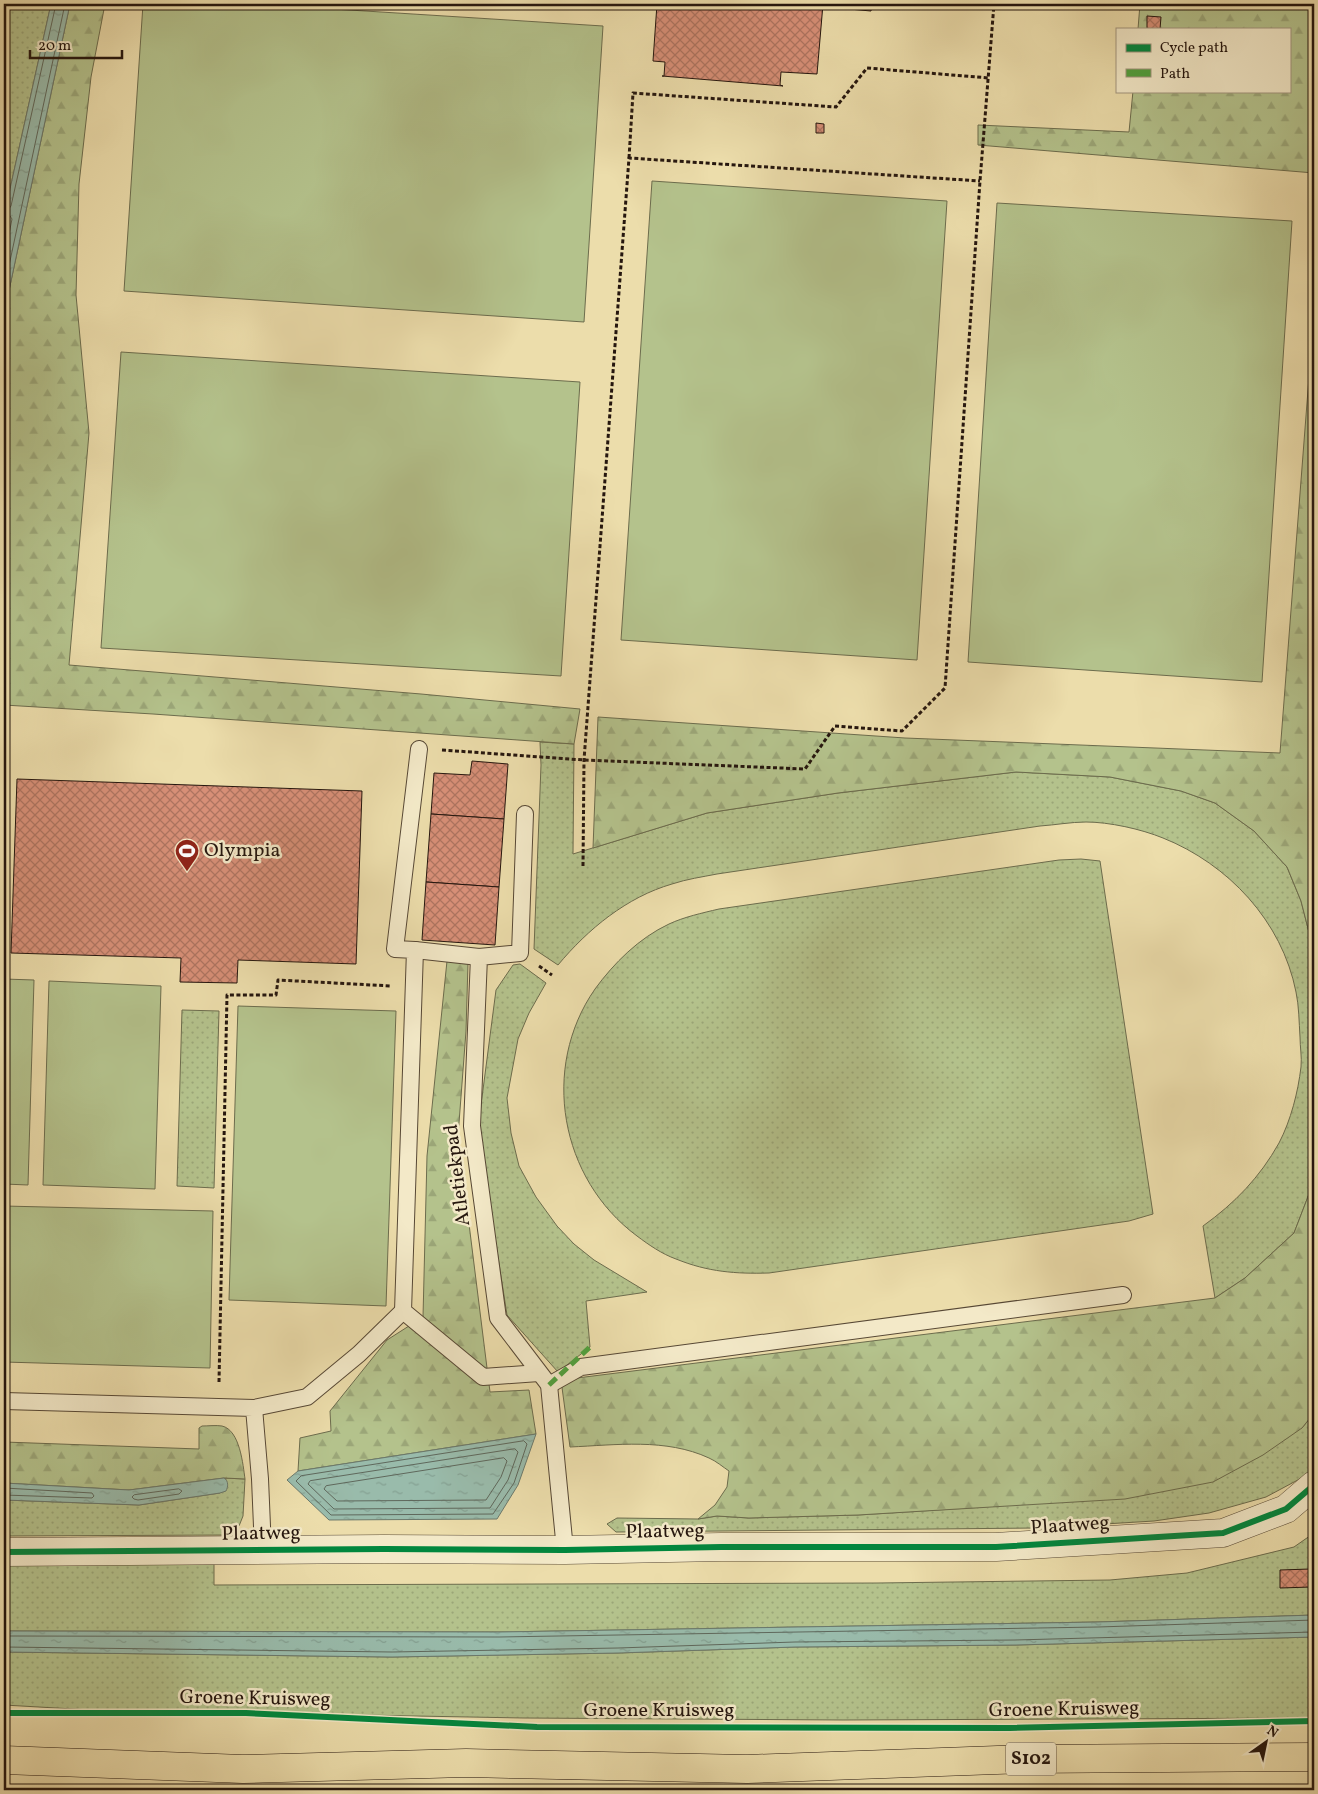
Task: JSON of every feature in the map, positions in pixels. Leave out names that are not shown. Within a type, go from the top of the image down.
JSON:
[{"type":"main road","name":"S102","points":[[4,1760],[243,1769],[466,1763],[747,1769],[1023,1759],[1314,1757]]},
{"type":"street","name":"Plaatweg","points":[[4,1552],[996,1547],[1223,1533],[1286,1509],[1314,1485]]},
{"type":"lane","points":[[419,749],[394,949],[480,957],[520,953],[525,814]]},
{"type":"lane","points":[[4,1401],[254,1408],[307,1397],[359,1354],[403,1311],[415,950]]},
{"type":"lane","name":"Atletiekpad","points":[[480,957],[472,1126],[498,1318],[544,1379]]},
{"type":"lane","points":[[403,1311],[483,1377],[544,1379],[581,1367],[1122,1295]]},
{"type":"lane","points":[[544,1379],[565,1550]]},
{"type":"lane","points":[[254,1408],[263,1550]]},
{"type":"path","points":[[419,749],[584,760],[805,769],[835,726],[902,731],[945,688],[994,4]]},
{"type":"path","points":[[583,866],[584,760],[633,93],[836,107],[867,68],[989,78]]},
{"type":"path","points":[[629,158],[980,181]]},
{"type":"path","points":[[219,1407],[227,995],[276,995],[278,980],[392,986],[394,949]]},
{"type":"green space","points":[[4,4],[51,4],[4,216]]},
{"type":"green space","points":[[70,4],[105,4],[91,77],[79,184],[76,295],[89,433],[69,665],[580,709],[574,744],[4,705],[4,314]]},
{"type":"green space","points":[[143,4],[254,4],[603,26],[584,322],[124,291]]},
{"type":"green space","points":[[1140,4],[1314,4],[1314,173],[978,145],[978,125],[1129,132],[1133,92],[1290,92],[1290,28],[1138,28]]},
{"type":"green space","points":[[652,181],[947,201],[917,660],[621,640]]},
{"type":"green space","points":[[997,203],[1292,221],[1262,682],[968,662]]},
{"type":"green space","points":[[1314,312],[1314,952],[1301,901],[1287,867],[1254,831],[1215,803],[1181,791],[1110,777],[1016,772],[838,793],[707,813],[593,848],[598,717],[905,738],[1280,753]]},
{"type":"green space","points":[[121,352],[580,382],[561,676],[101,648]]},
{"type":"green space","points":[[540,742],[574,744],[573,854],[707,813],[838,793],[1016,772],[1110,777],[1181,791],[1215,803],[1254,831],[1287,867],[1301,901],[1314,952],[1314,1181],[1294,1233],[1245,1278],[1215,1298],[1203,1226],[1246,1189],[1272,1155],[1287,1125],[1293,1106],[1300,1076],[1301,1060],[1296,992],[1289,966],[1278,942],[1265,919],[1249,898],[1230,879],[1209,863],[1187,849],[1163,838],[1135,829],[1095,822],[1075,822],[717,874],[672,884],[639,897],[595,927],[558,965],[534,949],[541,765]]},
{"type":"green space","points":[[1081,859],[1100,861],[1153,1214],[1129,1221],[769,1273],[745,1273],[699,1267],[661,1252],[637,1236],[611,1212],[590,1184],[575,1154],[566,1121],[564,1087],[568,1053],[578,1020],[595,989],[610,970],[647,936],[693,915],[719,909],[1059,860]]},
{"type":"green space","points":[[447,961],[468,963],[466,1031],[458,1136],[490,1392],[529,1390],[536,1434],[298,1471],[300,1438],[331,1431],[330,1411],[387,1340],[423,1317],[427,1156]]},
{"type":"green space","points":[[520,964],[546,983],[529,1013],[518,1039],[507,1098],[511,1133],[519,1166],[536,1197],[557,1226],[574,1244],[594,1260],[647,1292],[586,1301],[590,1347],[558,1372],[507,1315],[478,1128],[496,990],[513,965]]},
{"type":"green space","points":[[4,979],[34,980],[28,1185],[4,1184]]},
{"type":"green space","points":[[49,981],[161,986],[155,1189],[43,1185]]},
{"type":"green space","points":[[238,1006],[396,1011],[386,1306],[229,1300]]},
{"type":"green space","points":[[182,1010],[219,1011],[214,1188],[177,1186]]},
{"type":"green space","points":[[1314,1181],[1314,1413],[1302,1428],[1263,1455],[1213,1482],[1125,1499],[858,1515],[749,1518],[717,1516],[698,1519],[715,1505],[727,1487],[729,1471],[712,1459],[693,1452],[658,1445],[623,1444],[570,1447],[561,1380],[1215,1298],[1245,1278],[1294,1233]]},
{"type":"green space","points":[[4,1206],[213,1211],[210,1368],[4,1362]]},
{"type":"green space","points":[[1314,1413],[1314,1468],[1309,1474],[1266,1497],[1209,1513],[1154,1521],[1038,1528],[616,1532],[607,1524],[617,1518],[698,1519],[717,1516],[749,1518],[858,1515],[985,1507],[1302,1428]]},
{"type":"green space","points":[[202,1426],[222,1426],[233,1434],[240,1449],[245,1479],[224,1478],[129,1490],[4,1483],[4,1442],[199,1449],[199,1428]]},
{"type":"green space","points":[[224,1478],[245,1479],[243,1516],[239,1526],[228,1535],[4,1536],[4,1500],[139,1505],[220,1493],[226,1479]]},
{"type":"green space","points":[[1314,1533],[1314,1615],[1098,1622],[499,1632],[4,1631],[4,1563],[214,1564],[214,1585],[877,1583],[1110,1580],[1187,1573],[1294,1547]]},
{"type":"green space","points":[[1314,1637],[1314,1718],[843,1720],[523,1718],[91,1710],[4,1705],[4,1652],[392,1657],[618,1653],[795,1647],[1016,1645]]},
{"type":"water","points":[[51,4],[70,4],[4,314],[4,216]]},
{"type":"water","points":[[536,1434],[518,1485],[497,1519],[329,1520],[287,1480],[298,1471]]},
{"type":"water","points":[[224,1478],[227,1482],[227,1488],[226,1491],[220,1493],[139,1505],[4,1500],[4,1483],[129,1490]]},
{"type":"water","points":[[1314,1615],[1314,1637],[1016,1645],[795,1647],[618,1653],[392,1657],[4,1652],[4,1631],[499,1632],[1098,1622]]},
{"type":"building","points":[[657,4],[823,4],[817,74],[781,72],[780,85],[783,86],[662,76],[664,76],[665,62],[653,61]]},
{"type":"building","points":[[850,4],[872,4],[871,11],[849,9]]},
{"type":"building","points":[[1147,16],[1161,17],[1160,28],[1147,28]]},
{"type":"building","points":[[816,123],[824,124],[824,133],[816,133]]},
{"type":"building","points":[[472,761],[508,764],[504,819],[431,814],[434,773],[470,775]]},
{"type":"building","name":"Olympia","points":[[17,779],[362,791],[356,964],[238,960],[237,983],[180,982],[181,958],[11,953]]},
{"type":"building","points":[[431,814],[504,819],[499,887],[426,882]]},
{"type":"building","points":[[426,882],[499,887],[495,945],[422,940]]},
{"type":"building","points":[[1310,1569],[1311,1587],[1280,1588],[1280,1570]]},
{"type":"marked path","points":[[549,1385],[590,1347]]},
{"type":"cycle path","points":[[4,1552],[996,1547],[1223,1533],[1286,1509],[1314,1485]]},
{"type":"cycle path","name":"Groene Kruisweg","points":[[4,1713],[246,1713],[537,1727],[1010,1728],[1314,1721]]},
{"type":"place","name":"Olympia","points":[[187,872]]}]
